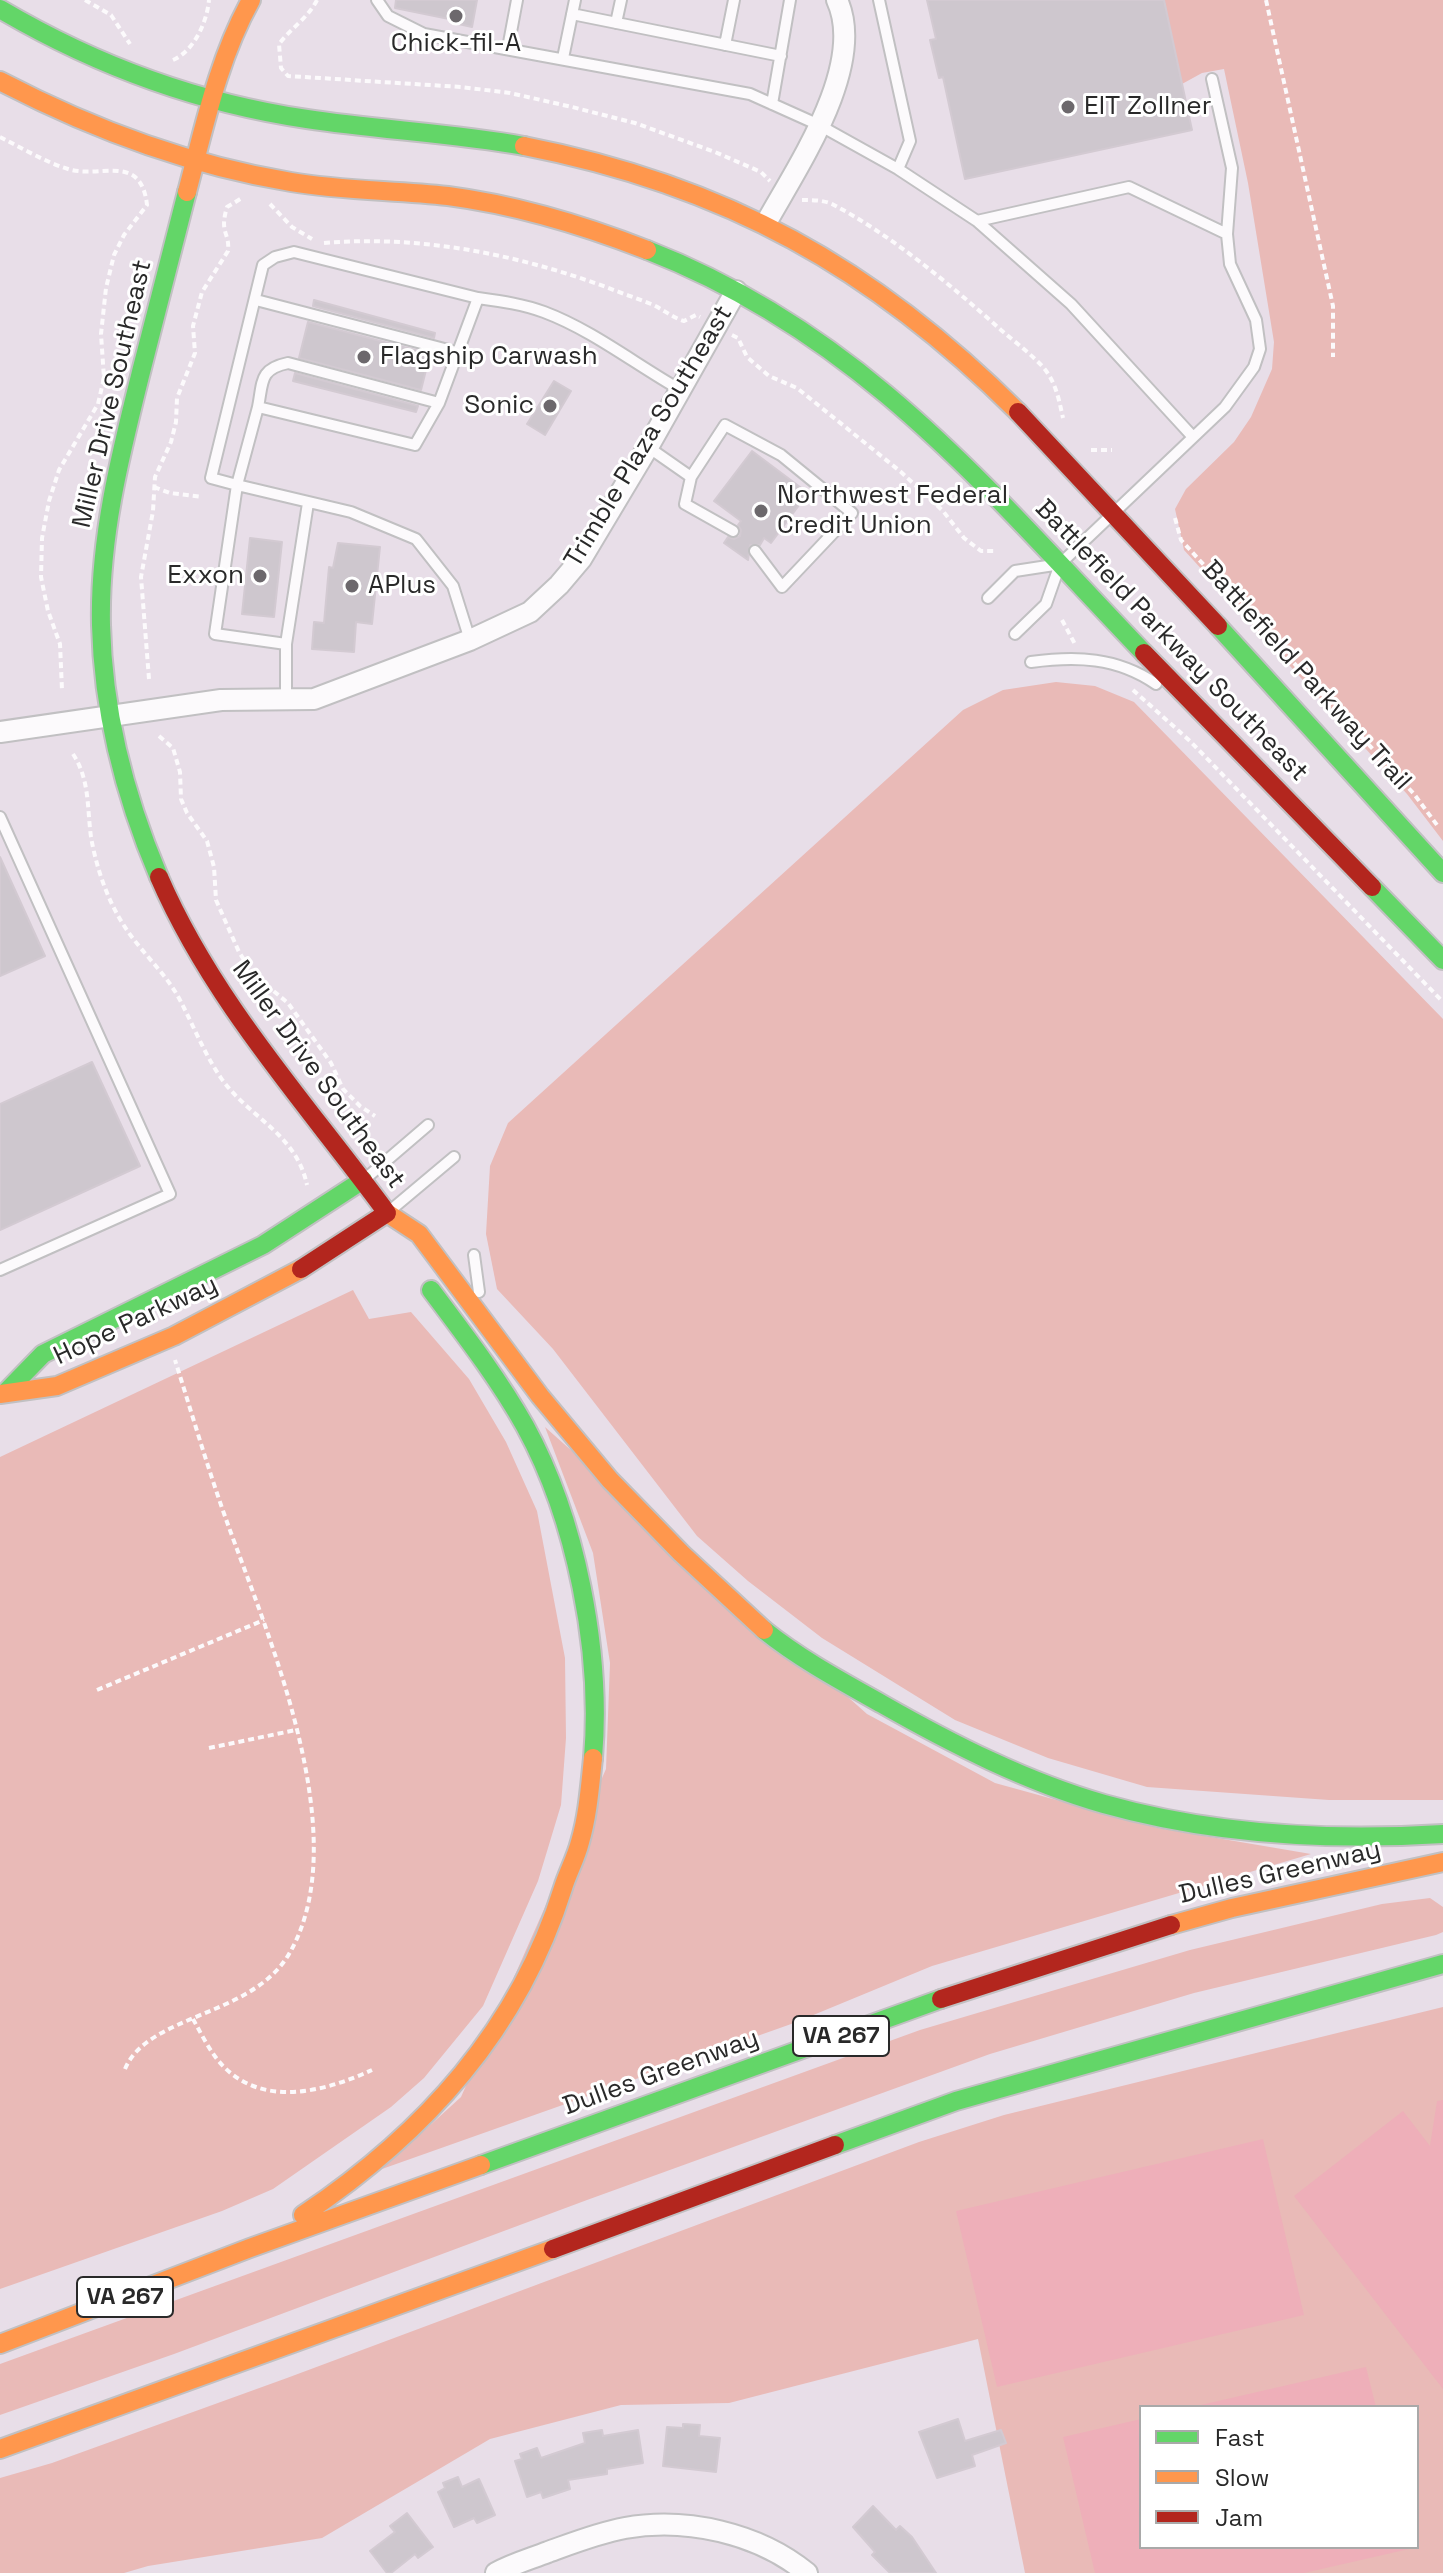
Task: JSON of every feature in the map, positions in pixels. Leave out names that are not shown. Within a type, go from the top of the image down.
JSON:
[{"type":"main road","name":"Miller Drive Southeast","points":[[251,0],[241,18],[211,100],[135,391],[111,497],[104,551],[102,649],[123,780],[166,892],[189,937],[246,1028],[387,1213]]},
{"type":"main road","name":"Battlefield Parkway Southeast","points":[[0,9],[36,31],[92,57],[211,100],[290,117],[466,136],[537,149],[654,179],[766,223],[830,259],[889,298],[999,391],[1115,513],[1443,873]]},
{"type":"main road","name":"Battlefield Parkway Southeast","points":[[0,81],[84,121],[147,147],[195,162],[296,183],[452,197],[518,210],[588,228],[660,254],[736,291],[840,355],[871,378],[962,460],[1443,960]]},
{"type":"main road","name":"Hope Parkway","points":[[4,1393],[43,1354],[263,1245],[363,1180]]},
{"type":"main road","name":"Hope Parkway","points":[[4,1393],[57,1386],[169,1339],[279,1283],[387,1213]]},
{"type":"main road","points":[[387,1213],[396,1237]]},
{"type":"main road","points":[[387,1213],[419,1234],[583,1449],[649,1520],[771,1636],[898,1714],[970,1750],[1049,1783],[1135,1811],[1307,1835],[1404,1837],[1443,1834]]},
{"type":"main road","points":[[250,2248],[337,2194],[403,2138],[453,2086],[511,2007],[547,1938],[582,1836],[594,1748],[592,1652],[574,1554],[548,1476],[522,1423],[487,1366],[418,1273]]},
{"type":"main road","name":"Dulles Greenway","points":[[0,2344],[250,2248],[1028,1968],[1232,1908],[1443,1862]]},
{"type":"main road","points":[[0,2449],[153,2396],[956,2101],[1443,1964]]},
{"type":"main road","points":[[1263,2014],[1413,1991]]},
{"type":"street","points":[[766,223],[819,125],[843,61],[844,27],[837,0]]},
{"type":"street","name":"Trimble Plaza Southeast","points":[[0,732],[221,700],[314,699],[470,640],[530,612],[581,559],[736,291]]},
{"type":"street","points":[[496,2573],[594,2535],[661,2525],[695,2527],[737,2536],[771,2550],[807,2573]]},
{"type":"lane","points":[[377,0],[388,16],[424,34],[737,91],[819,125],[898,169],[977,221],[1071,304],[1193,437]]},
{"type":"lane","points":[[508,48],[517,0]]},
{"type":"lane","points":[[563,58],[575,0]]},
{"type":"lane","points":[[616,23],[621,0]]},
{"type":"lane","points":[[725,45],[734,0]]},
{"type":"lane","points":[[772,104],[790,0]]},
{"type":"lane","points":[[879,0],[910,141],[898,169]]},
{"type":"lane","points":[[572,14],[781,56]]},
{"type":"lane","points":[[1015,634],[1046,604],[1060,564],[1225,407],[1254,367],[1260,349],[1256,320],[1230,264],[1227,234],[1232,168],[1212,79]]},
{"type":"lane","points":[[977,221],[1129,187],[1227,234]]},
{"type":"lane","points":[[470,640],[453,586],[416,539],[351,512],[211,478],[263,265],[275,257],[294,252],[478,298],[512,303],[579,328],[679,389]]},
{"type":"lane","points":[[258,407],[415,445],[439,403],[478,298]]},
{"type":"lane","points":[[256,300],[456,352]]},
{"type":"lane","points":[[286,644],[215,634],[237,485],[264,374],[274,366],[288,363],[439,403]]},
{"type":"lane","points":[[733,531],[685,504],[691,477],[725,425],[781,455],[852,513],[782,587],[755,551]]},
{"type":"lane","points":[[648,447],[691,477]]},
{"type":"lane","points":[[286,701],[286,644],[308,503]]},
{"type":"lane","points":[[988,598],[1015,571],[1060,564]]},
{"type":"lane","points":[[1031,662],[1085,658],[1126,667],[1146,677],[1225,735]]},
{"type":"lane","points":[[0,817],[170,1194],[0,1270]]},
{"type":"lane","name":"Hope Parkway","points":[[363,1180],[428,1125]]},
{"type":"lane","name":"Hope Parkway","points":[[387,1213],[454,1157]]},
{"type":"lane","points":[[474,1255],[480,1302],[491,1328]]},
{"type":"path","points":[[85,0],[111,15],[135,50]]},
{"type":"path","points":[[165,61],[187,52],[201,29],[209,0]]},
{"type":"path","points":[[317,0],[311,12],[279,44],[281,68],[288,76],[510,93],[635,123],[715,152],[761,172],[771,182]]},
{"type":"path","points":[[1266,0],[1333,306],[1333,357]]},
{"type":"path","points":[[0,137],[71,170],[116,169],[136,177],[144,189],[147,205],[124,235],[114,255],[106,288],[101,334],[104,378],[98,404],[59,470],[42,538],[41,577],[48,611],[60,644],[62,690]]},
{"type":"path","points":[[149,679],[141,577],[155,477],[171,442],[177,398],[195,353],[193,326],[202,292],[228,251],[229,243],[222,224],[224,216],[227,207],[248,196]]},
{"type":"path","points":[[263,197],[292,227],[310,239],[324,243],[377,240],[510,258],[602,286],[655,306],[670,317],[684,321],[696,315],[738,338],[747,357],[769,376],[797,388],[881,455],[943,511],[964,538],[981,551],[996,551]]},
{"type":"path","points":[[802,200],[832,204],[931,271],[984,315],[1044,368],[1054,385],[1064,420]]},
{"type":"path","points":[[1085,448],[1112,450]]},
{"type":"path","points":[[154,487],[170,493],[202,497]]},
{"type":"path","name":"Battlefield Parkway Trail","points":[[1175,518],[1181,540],[1414,794],[1443,832]]},
{"type":"path","points":[[1120,685],[1134,691],[1162,714],[1443,1002]]},
{"type":"path","points":[[159,736],[173,748],[180,772],[181,799],[207,841],[214,867],[216,900],[239,952],[253,974],[288,1003],[331,1063],[343,1089],[375,1116]]},
{"type":"path","points":[[73,754],[86,781],[97,868],[111,903],[129,934],[167,979],[181,1001],[201,1046],[221,1078],[238,1099],[292,1149],[303,1165],[307,1185]]},
{"type":"path","points":[[125,2069],[138,2048],[152,2038],[237,2000],[260,1986],[288,1956],[298,1937],[312,1890],[314,1829],[296,1730],[264,1620],[226,1519],[169,1339]]},
{"type":"path","points":[[97,1690],[264,1620]]},
{"type":"path","points":[[209,1748],[296,1730]]},
{"type":"path","points":[[193,2019],[224,2067],[247,2083],[264,2089],[285,2093],[312,2091],[348,2081],[372,2070]]},
{"type":"shaded area","points":[[1164,0],[1443,0],[1443,841],[1407,794],[1184,550],[1175,509],[1186,489],[1234,442],[1251,417],[1272,369],[1274,342],[1248,183],[1224,69],[1202,73],[1182,84]]},
{"type":"shaded area","points":[[1056,682],[1095,686],[1134,702],[1443,1019],[1443,1800],[1329,1800],[1147,1787],[1048,1758],[955,1720],[822,1638],[748,1581],[697,1536],[553,1349],[497,1289],[486,1234],[490,1166],[508,1123],[963,710],[1003,690]]},
{"type":"shaded area","points":[[353,1290],[369,1319],[411,1312],[469,1379],[506,1442],[537,1511],[565,1658],[566,1738],[561,1805],[538,1881],[483,2006],[424,2078],[391,2107],[273,2189],[222,2211],[0,2289],[0,1457]]},
{"type":"shaded area","points":[[545,1427],[867,1714],[995,1783],[1158,1828],[1311,1854],[932,1966],[794,2023],[382,2169],[461,2097],[606,1769],[610,1663],[593,1553]]},
{"type":"shaded area","points":[[1430,1898],[1443,1907],[1443,1932],[1436,1935],[1194,1993],[990,2054],[0,2415],[0,2364],[920,2030],[1190,1950],[1382,1904]]},
{"type":"shaded area","points":[[1443,2007],[1443,2573],[1025,2573],[978,2339],[729,2403],[621,2405],[490,2439],[322,2538],[148,2566],[124,2573],[0,2573],[0,2478],[52,2463],[287,2378],[919,2142],[1004,2115]]},
{"type":"shaded area","points":[[1443,2100],[1443,2389],[1294,2196],[1403,2111],[1430,2146],[1437,2101]]},
{"type":"shaded area","points":[[1263,2139],[1304,2315],[997,2387],[956,2211]]},
{"type":"shaded area","points":[[1366,2367],[1376,2405],[1201,2405]]},
{"type":"shaded area","points":[[1139,2419],[1139,2549],[1409,2549],[1304,2573],[1095,2573],[1063,2437]]},
{"type":"building","name":"Chick-fil-A","points":[[396,0],[477,0],[472,27],[454,23],[454,20],[395,8]]},
{"type":"building","name":"EIT Zollner","points":[[927,0],[1164,0],[1192,130],[965,179],[943,77],[939,78],[930,40],[936,39]]},
{"type":"building","points":[[314,300],[435,333],[434,338],[313,306]]},
{"type":"building","points":[[308,322],[430,354],[421,390],[299,358]]},
{"type":"building","points":[[295,373],[418,406],[416,412],[293,381]]},
{"type":"building","name":"Sonic","points":[[554,381],[571,391],[545,435],[527,424]]},
{"type":"building","name":"Northwest Federal Credit Union","points":[[752,451],[808,493],[771,543],[764,538],[760,545],[750,545],[748,560],[724,543],[728,537],[734,539],[740,536],[738,525],[741,521],[714,501]]},
{"type":"building","points":[[250,538],[282,542],[274,617],[242,614]]},
{"type":"building","name":"APlus","points":[[338,543],[380,547],[372,624],[356,622],[354,652],[312,649],[314,622],[324,623],[329,567],[333,568]]},
{"type":"building","points":[[0,857],[45,956],[0,976]]},
{"type":"building","points":[[92,1062],[140,1166],[0,1230],[0,1104]]},
{"type":"building","points":[[958,2419],[965,2441],[1001,2430],[1006,2443],[972,2455],[975,2466],[937,2478],[919,2432]]},
{"type":"building","points":[[683,2424],[700,2425],[699,2436],[720,2438],[716,2472],[663,2466],[667,2427],[683,2428]]},
{"type":"building","points":[[602,2430],[603,2436],[638,2430],[643,2463],[607,2469],[607,2474],[568,2480],[570,2489],[543,2498],[541,2492],[527,2497],[515,2461],[522,2459],[520,2454],[537,2448],[541,2458],[585,2443],[583,2433]]},
{"type":"building","points":[[458,2477],[462,2487],[479,2479],[495,2515],[477,2523],[474,2518],[454,2527],[438,2492],[445,2488],[443,2483]]},
{"type":"building","points":[[873,2506],[896,2530],[900,2526],[912,2537],[936,2573],[890,2573],[872,2555],[875,2552],[853,2527]]},
{"type":"building","points":[[407,2513],[433,2547],[418,2558],[415,2554],[387,2573],[370,2551],[395,2532],[390,2526]]},
{"type":"traffic: fast","points":[[0,9],[110,64],[226,103],[307,119],[524,146]]},
{"type":"traffic: fast","points":[[159,877],[126,785],[111,722],[103,658],[101,592],[119,463],[187,192]]},
{"type":"traffic: fast","points":[[647,250],[724,285],[794,326],[858,372],[976,476],[1144,653]]},
{"type":"traffic: fast","points":[[1218,626],[1443,873]]},
{"type":"traffic: fast","points":[[1372,887],[1443,960]]},
{"type":"traffic: fast","points":[[7,1391],[43,1354],[263,1245],[363,1180]]},
{"type":"traffic: fast","points":[[431,1290],[515,1408],[543,1463],[558,1502],[582,1587],[589,1630],[595,1717],[593,1758]]},
{"type":"traffic: fast","points":[[764,1630],[792,1651],[908,1719],[1018,1773],[1104,1804],[1187,1823],[1272,1833],[1358,1837],[1443,1834]]},
{"type":"traffic: fast","points":[[835,2145],[956,2101],[1443,1964]]},
{"type":"traffic: fast","points":[[481,2165],[941,1999]]},
{"type":"traffic: slow","points":[[187,192],[221,70],[251,0]]},
{"type":"traffic: slow","points":[[0,81],[106,130],[215,166],[311,185],[448,196],[499,205],[574,224],[647,250]]},
{"type":"traffic: slow","points":[[524,146],[597,163],[666,184],[731,209],[792,240],[851,275],[908,315],[964,361],[1018,412]]},
{"type":"traffic: slow","points":[[387,1213],[419,1234],[540,1396],[610,1480],[681,1553],[764,1630]]},
{"type":"traffic: slow","points":[[0,1394],[57,1386],[174,1336],[301,1269]]},
{"type":"traffic: slow","points":[[303,2215],[389,2149],[427,2113],[494,2032],[521,1987],[544,1939],[576,1854],[587,1811],[593,1758]]},
{"type":"traffic: slow","points":[[1171,1925],[1232,1908],[1443,1862]]},
{"type":"traffic: slow","points":[[0,2344],[250,2248],[481,2165]]},
{"type":"traffic: slow","points":[[0,2449],[553,2249]]},
{"type":"traffic: jam","points":[[1018,412],[1218,626]]},
{"type":"traffic: jam","points":[[1144,653],[1372,887]]},
{"type":"traffic: jam","points":[[159,877],[181,923],[234,1010],[387,1213],[301,1269]]},
{"type":"traffic: jam","points":[[941,1999],[1171,1925]]},
{"type":"traffic: jam","points":[[553,2249],[835,2145]]},
{"type":"place","name":"Chick-fil-A","points":[[456,16]]},
{"type":"place","name":"EIT Zollner","points":[[1068,107]]},
{"type":"place","name":"Flagship Carwash","points":[[364,357]]},
{"type":"place","name":"Sonic","points":[[550,406]]},
{"type":"place","name":"Northwest Federal Credit Union","points":[[761,511]]},
{"type":"place","name":"Exxon","points":[[260,576]]},
{"type":"place","name":"APlus","points":[[352,586]]}]
